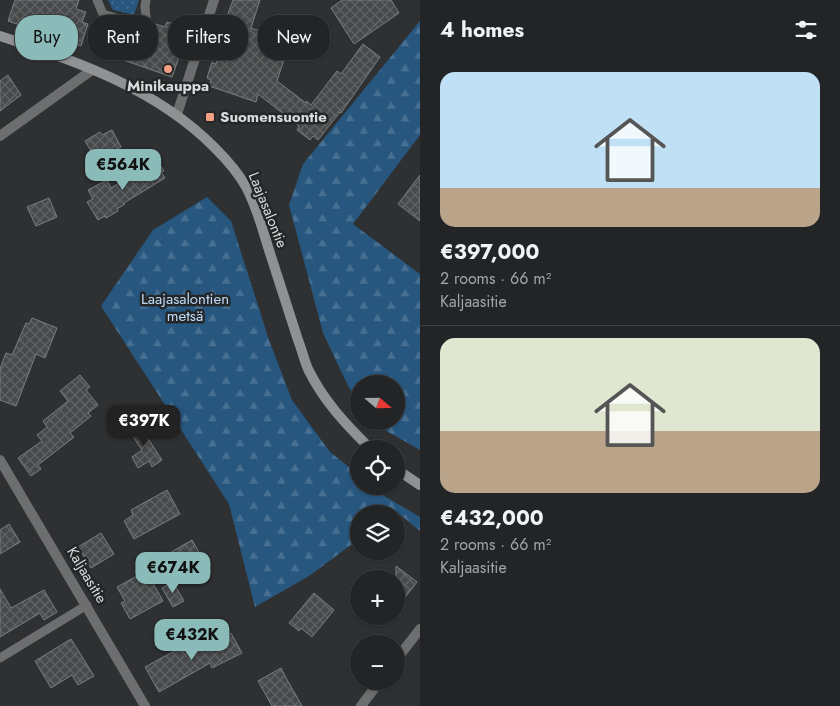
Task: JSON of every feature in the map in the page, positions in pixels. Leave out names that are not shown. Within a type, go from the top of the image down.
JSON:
[{"type":"main road","name":"Laajasalontie","points":[[0,36],[38,48],[92,70],[151,98],[177,114],[206,138],[238,173],[247,188],[262,226],[308,368],[325,398],[340,418],[362,440]]},
{"type":"main road","points":[[405,475],[420,485]]},
{"type":"street","points":[[177,114],[214,0]]},
{"type":"street","points":[[0,136],[92,70]]},
{"type":"street","name":"Kaljaasitie","points":[[0,460],[146,706]]},
{"type":"street","points":[[405,648],[420,629]]},
{"type":"street","points":[[361,706],[373,690]]},
{"type":"lane","points":[[97,0],[103,14],[147,28],[146,0]]},
{"type":"lane","points":[[0,658],[87,605]]},
{"type":"green space","points":[[108,0],[139,0],[134,15],[113,10]]},
{"type":"green space","points":[[420,21],[420,135],[353,224],[420,274],[420,450],[385,430],[405,430],[405,375],[350,375],[350,389],[323,333],[289,205],[303,164]]},
{"type":"green space","name":"Laajasalontien metsä","points":[[207,197],[231,221],[269,340],[292,400],[330,452],[350,468],[350,495],[384,495],[400,505],[350,505],[350,546],[309,576],[255,607],[229,504],[101,306],[153,230]]},
{"type":"green space","name":"Laajasalontien metsä","points":[[405,508],[420,517],[420,531],[405,519]]},
{"type":"building","points":[[15,0],[79,0],[76,9],[86,12],[82,22],[88,24],[81,46],[78,45],[78,15],[15,15],[15,23],[8,21]]},
{"type":"building","points":[[233,0],[260,0],[251,28],[258,30],[258,60],[284,60],[277,81],[311,105],[337,71],[341,74],[363,44],[380,57],[341,113],[318,140],[313,136],[310,140],[297,130],[299,126],[258,94],[256,102],[209,86],[211,80],[207,78],[212,62],[216,64],[217,60],[248,60],[248,15],[227,15]]},
{"type":"building","points":[[342,0],[391,0],[399,13],[354,44],[331,8]]},
{"type":"building","points":[[168,22],[168,60],[178,60],[172,77],[123,60],[158,60],[158,25],[165,27]]},
{"type":"building","points":[[8,75],[21,95],[0,111],[0,81]]},
{"type":"building","points":[[112,130],[121,147],[95,158],[85,141],[100,132],[102,135]]},
{"type":"building","points":[[157,160],[164,171],[161,172],[165,178],[124,203],[117,209],[118,211],[98,220],[87,202],[93,199],[88,190],[107,180],[111,188]]},
{"type":"building","points":[[420,175],[420,221],[398,204]]},
{"type":"building","points":[[49,198],[57,217],[36,226],[27,207]]},
{"type":"building","points":[[32,318],[57,328],[45,358],[36,354],[16,406],[0,400],[0,369],[6,353],[12,355],[26,323],[29,324]]},
{"type":"building","points":[[80,375],[90,387],[86,390],[98,405],[88,413],[91,416],[70,433],[74,437],[38,465],[41,469],[31,476],[18,458],[42,441],[37,435],[47,427],[43,421],[68,401],[60,391]]},
{"type":"building","points":[[141,420],[148,432],[145,434],[162,460],[152,467],[149,461],[138,468],[132,457],[142,450],[132,435],[134,433],[130,426]]},
{"type":"building","points":[[167,490],[180,514],[134,539],[124,521],[133,515],[131,510]]},
{"type":"building","points":[[9,524],[20,542],[0,554],[0,530]]},
{"type":"building","points":[[101,533],[114,554],[91,568],[78,547]]},
{"type":"building","points":[[192,540],[201,556],[198,557],[205,570],[184,581],[168,554]]},
{"type":"building","points":[[146,571],[163,601],[130,619],[121,603],[125,601],[117,587]]},
{"type":"building","points":[[405,573],[417,582],[405,597]]},
{"type":"building","points":[[173,582],[184,601],[173,607],[162,588]]},
{"type":"building","points":[[0,589],[11,608],[44,590],[57,612],[44,620],[40,613],[0,637]]},
{"type":"building","points":[[314,593],[334,610],[312,637],[301,628],[299,631],[289,623]]},
{"type":"building","points":[[231,633],[242,653],[212,668],[210,663],[159,692],[145,667],[180,648],[182,652],[208,639],[210,643]]},
{"type":"building","points":[[71,639],[94,676],[78,685],[72,675],[51,688],[35,661]]},
{"type":"building","points":[[281,668],[302,706],[272,706],[258,681]]},
{"type":"place","name":"Minikauppa","points":[[168,69]]},
{"type":"place","name":"Suomensuontie","points":[[210,117]]}]
